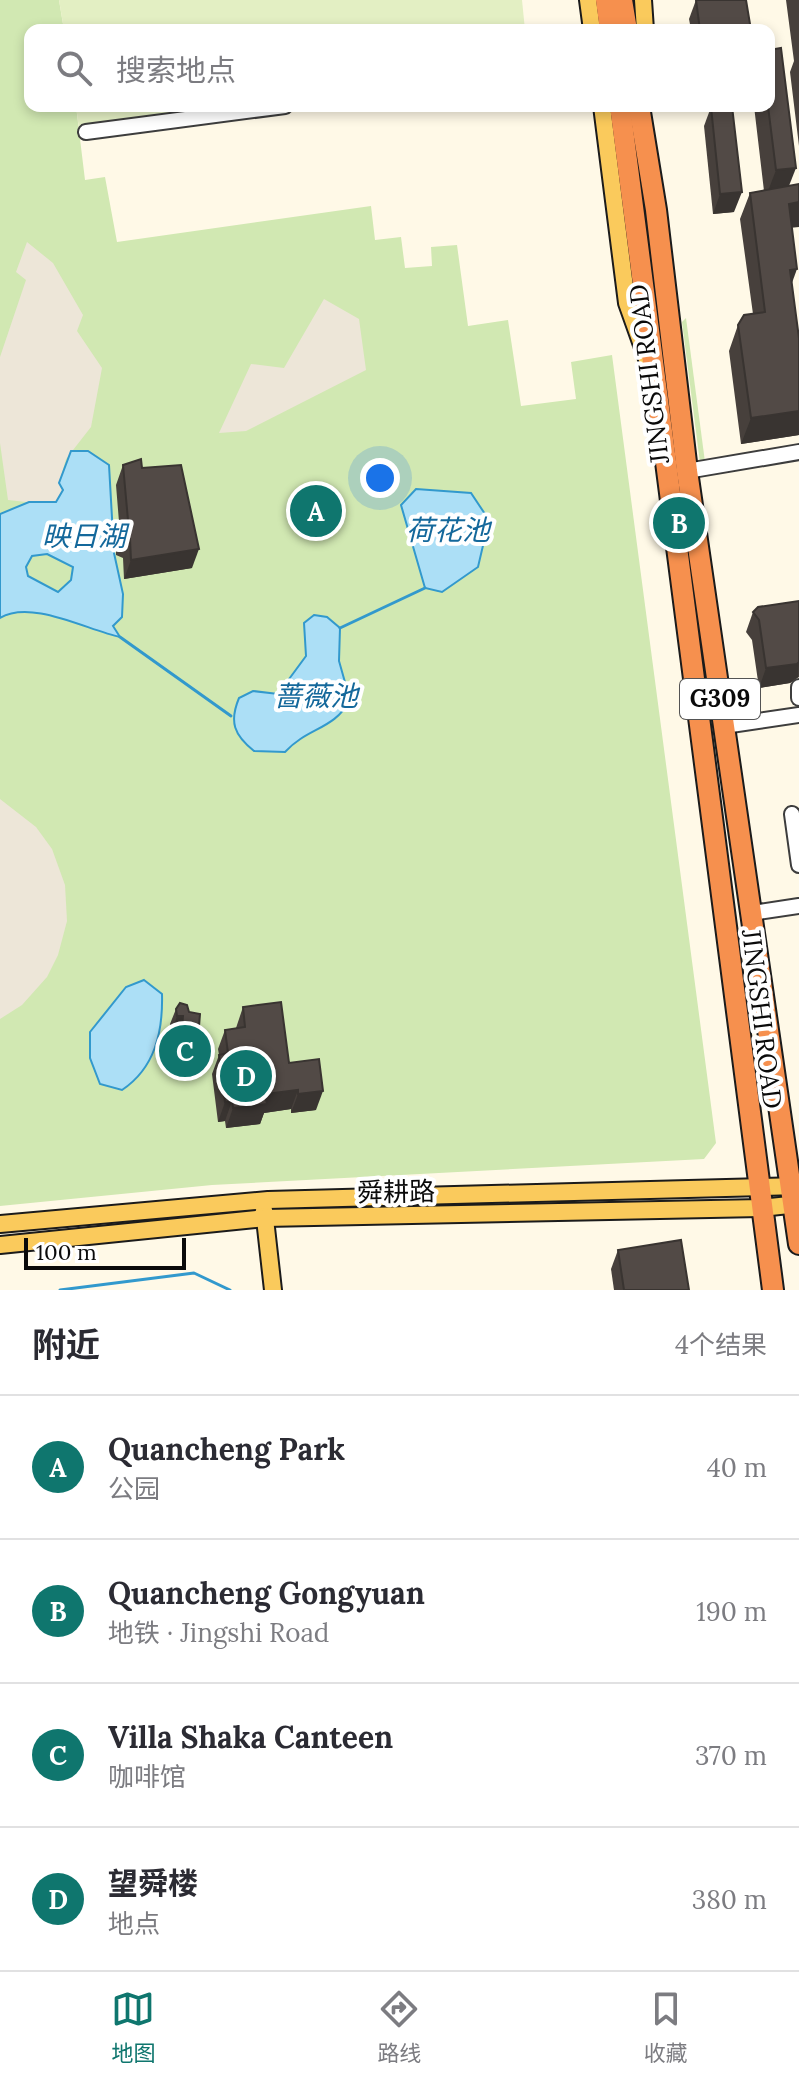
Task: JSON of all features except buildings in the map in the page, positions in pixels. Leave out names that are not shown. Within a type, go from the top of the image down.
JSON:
[{"type":"highway","points":[[613,24],[623,1]]},
{"type":"highway","points":[[623,1],[626,24]]},
{"type":"highway","name":"JINGSHI ROAD","points":[[621,112],[652,373],[773,1290]]},
{"type":"highway","name":"JINGSHI ROAD","points":[[640,112],[656,210],[687,471],[796,1195],[799,1244]]},
{"type":"main road","points":[[588,0],[591,24]]},
{"type":"main road","points":[[623,1],[640,24]]},
{"type":"main road","name":"JINGSHI ROAD","points":[[603,112],[627,303],[652,373]]},
{"type":"main road","name":"JINGSHI ROAD","points":[[649,112],[656,210]]},
{"type":"main road","name":"舜耕路","points":[[0,1245],[265,1218],[796,1195]]},
{"type":"main road","name":"舜耕路","points":[[0,1224],[263,1200],[759,1199]]},
{"type":"main road","points":[[263,1200],[272,1282]]},
{"type":"street","points":[[86,132],[239,112]]},
{"type":"street","points":[[687,471],[799,452]]},
{"type":"street","points":[[799,687],[799,698]]},
{"type":"street","points":[[724,726],[799,715]]},
{"type":"street","points":[[792,814],[799,865]]},
{"type":"street","points":[[752,913],[799,906]]},
{"type":"green space","points":[[0,0],[59,0],[63,24],[24,24],[24,112],[77,112],[85,180],[105,177],[117,242],[371,206],[375,240],[401,237],[405,268],[432,266],[431,247],[457,245],[468,326],[508,320],[521,406],[576,399],[571,362],[612,355],[716,1143],[704,1159],[212,1185],[0,1206]]},
{"type":"green space","points":[[59,0],[522,0],[524,24],[63,24]]},
{"type":"green space","points":[[77,112],[202,112],[79,129]]},
{"type":"green space","points":[[686,318],[705,462],[700,463],[682,322]]},
{"type":"shaded area","points":[[27,242],[53,263],[83,315],[77,331],[102,368],[91,427],[66,459],[59,483],[63,490],[56,502],[45,504],[8,500],[0,443],[0,357],[26,280],[16,272]]},
{"type":"shaded area","points":[[324,299],[359,319],[366,370],[246,431],[219,433],[251,364],[284,368]]},
{"type":"shaded area","points":[[0,799],[36,827],[52,849],[65,885],[67,921],[58,955],[47,977],[22,1005],[0,1019]]},
{"type":"water","name":"映日湖","points":[[71,451],[88,451],[109,465],[114,553],[123,594],[122,617],[113,626],[120,637],[43,614],[13,613],[0,618],[0,514],[29,502],[56,502],[63,490],[59,483]],"holes":[[[47,554],[73,567],[71,580],[58,592],[28,576],[26,567],[32,556]]]},
{"type":"water","name":"荷花池","points":[[416,489],[471,493],[489,520],[478,567],[442,592],[425,588],[401,505]]},
{"type":"water","name":"蔷薇池","points":[[314,615],[327,617],[340,628],[339,661],[350,700],[336,717],[285,752],[254,751],[235,728],[234,714],[239,698],[253,691],[278,694],[306,656],[304,623]]},
{"type":"water","points":[[144,980],[162,994],[161,1022],[155,1048],[142,1071],[122,1090],[100,1084],[90,1058],[90,1032],[126,987]]},
{"type":"waterway","points":[[340,628],[425,588]]},
{"type":"waterway","points":[[120,637],[231,716]]},
{"type":"waterway","points":[[60,1290],[194,1273],[230,1290]]},
{"type":"place","name":"Quancheng Park","points":[[316,511]]},
{"type":"place","name":"Quancheng Gongyuan","points":[[679,523]]},
{"type":"place","name":"Villa Shaka Canteen","points":[[185,1051]]},
{"type":"place","name":"望舜楼","points":[[246,1076]]}]
